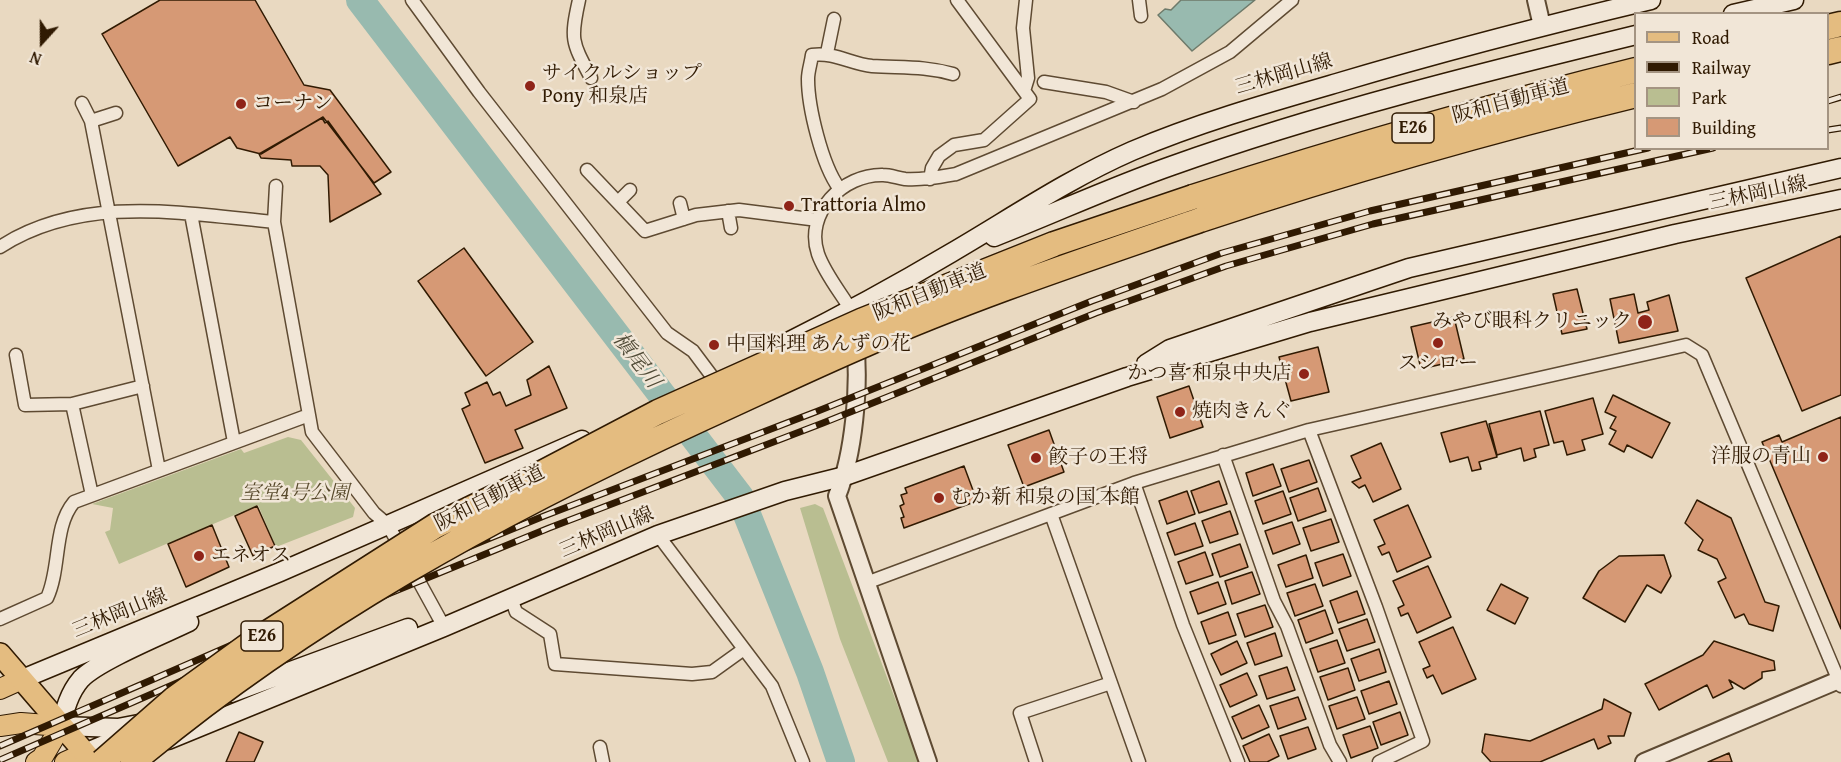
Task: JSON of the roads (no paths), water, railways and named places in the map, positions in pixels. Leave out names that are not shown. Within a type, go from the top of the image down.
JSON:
[{"type":"highway","name":"阪和自動車道","points":[[133,762],[194,711],[260,662],[442,549],[527,502],[867,343],[1058,269],[1197,208],[1345,148],[1634,70]]},
{"type":"highway","name":"阪和自動車道","points":[[93,759],[250,644],[435,526],[658,412],[861,321],[1054,244],[1351,170],[1504,127],[1634,95]]},
{"type":"highway","points":[[0,654],[20,680],[93,759]]},
{"type":"main road","name":"三林岡山線","points":[[20,680],[280,573],[708,382],[851,310],[1050,192],[1161,140],[1226,115],[1542,26],[1651,0]]},
{"type":"main road","points":[[1742,12],[1794,0]]},
{"type":"main road","name":"三林岡山線","points":[[952,252],[1161,170],[1248,140],[1499,68],[1634,36]]},
{"type":"main road","name":"三林岡山線","points":[[1127,377],[1170,349],[1409,268],[1841,168]]},
{"type":"main road","name":"三林岡山線","points":[[116,762],[444,627],[666,532],[776,494],[845,476],[1127,377],[1310,322],[1675,234],[1841,199]]},
{"type":"main road","points":[[36,762],[42,758],[61,726],[67,700],[82,678],[122,654],[235,600],[280,573]]},
{"type":"main road","points":[[0,726],[21,723],[118,728],[165,718],[409,628],[424,624],[444,627]]},
{"type":"main road","points":[[0,689],[20,680]]},
{"type":"main road","points":[[65,762],[93,759],[165,718]]},
{"type":"street","points":[[412,0],[479,92],[667,333],[693,351],[708,382]]},
{"type":"street","points":[[579,0],[572,31],[573,44],[591,78]]},
{"type":"street","points":[[930,179],[932,168],[939,156],[954,145],[984,140],[1030,99],[957,0]]},
{"type":"street","points":[[1024,90],[1028,78],[1023,28],[1026,0]]},
{"type":"street","points":[[1138,0],[1141,16]]},
{"type":"street","points":[[928,762],[837,496],[845,476],[858,367],[851,310],[818,255],[818,220],[839,188],[861,178],[883,175],[930,179],[956,174],[1134,102],[1189,76],[1230,52],[1292,0]]},
{"type":"street","points":[[1536,0],[1542,26]]},
{"type":"street","points":[[827,53],[834,19]]},
{"type":"street","points":[[839,188],[824,153],[813,112],[808,78],[812,56],[827,53],[870,66],[928,66],[953,74]]},
{"type":"street","points":[[1044,82],[1106,92],[1134,102]]},
{"type":"street","points":[[82,103],[91,121],[159,470]]},
{"type":"street","points":[[91,121],[116,113]]},
{"type":"street","points":[[587,170],[645,231],[684,219],[739,210],[818,220]]},
{"type":"street","points":[[276,186],[274,222],[312,432],[374,513],[388,525],[444,627]]},
{"type":"street","points":[[618,202],[630,190]]},
{"type":"street","points":[[680,203],[684,219]]},
{"type":"street","points":[[0,247],[19,235],[42,227],[81,214],[109,210],[191,214],[274,222]]},
{"type":"street","points":[[728,211],[731,228]]},
{"type":"street","points":[[191,214],[234,442]]},
{"type":"street","points":[[866,583],[1134,483],[1309,430],[1679,345],[1693,347],[1702,355],[1840,682],[1644,762]]},
{"type":"street","points":[[16,355],[24,405],[72,404],[143,386]]},
{"type":"street","points":[[72,404],[92,495]]},
{"type":"street","points":[[0,619],[48,598],[54,583],[65,513],[74,502],[309,415]]},
{"type":"street","points":[[1309,430],[1376,607],[1423,741],[1379,762]]},
{"type":"street","points":[[1223,455],[1274,601],[1287,626],[1330,745],[1340,762]]},
{"type":"street","points":[[1134,483],[1183,624],[1238,762]]},
{"type":"street","points":[[1051,514],[1139,762]]},
{"type":"street","points":[[666,532],[744,649],[772,686],[803,762]]},
{"type":"street","points":[[511,598],[516,612],[550,634],[555,663],[692,674],[712,672],[744,649]]},
{"type":"street","points":[[1036,762],[1020,713],[1111,683]]},
{"type":"street","points":[[600,747],[603,762]]},
{"type":"water","points":[[1181,0],[1255,0],[1192,51],[1158,15],[1165,9],[1171,10]]},
{"type":"waterway","name":"槇尾川","points":[[360,0],[740,497],[810,672],[841,762]]},
{"type":"railway","points":[[1829,101],[1841,97]]},
{"type":"railway","points":[[1829,130],[1841,128]]},
{"type":"railway","points":[[0,746],[273,627],[544,516],[818,411],[1092,301],[1222,253],[1370,211],[1639,150]]},
{"type":"railway","points":[[0,760],[278,639],[549,528],[823,423],[1096,313],[1226,266],[1373,224],[1704,150]]},
{"type":"place","name":"サイクルショップ Pony 和泉店","points":[[530,86]]},
{"type":"place","name":"コーナン","points":[[241,104]]},
{"type":"place","name":"Trattoria Almo","points":[[789,206]]},
{"type":"place","name":"みやび眼科クリニック","points":[[1645,322]]},
{"type":"place","name":"スシロー","points":[[1438,343]]},
{"type":"place","name":"中国料理 あんずの花","points":[[714,345]]},
{"type":"place","name":"かつ喜 和泉中央店","points":[[1304,374]]},
{"type":"place","name":"焼肉きんぐ","points":[[1180,412]]},
{"type":"place","name":"洋服の青山","points":[[1823,457]]},
{"type":"place","name":"餃子の王将","points":[[1036,458]]},
{"type":"place","name":"むか新 和泉の国 本館","points":[[939,498]]},
{"type":"place","name":"エネオス","points":[[199,556]]},
{"type":"park label","name":"室堂4号公園","points":[[295,494]]}]
